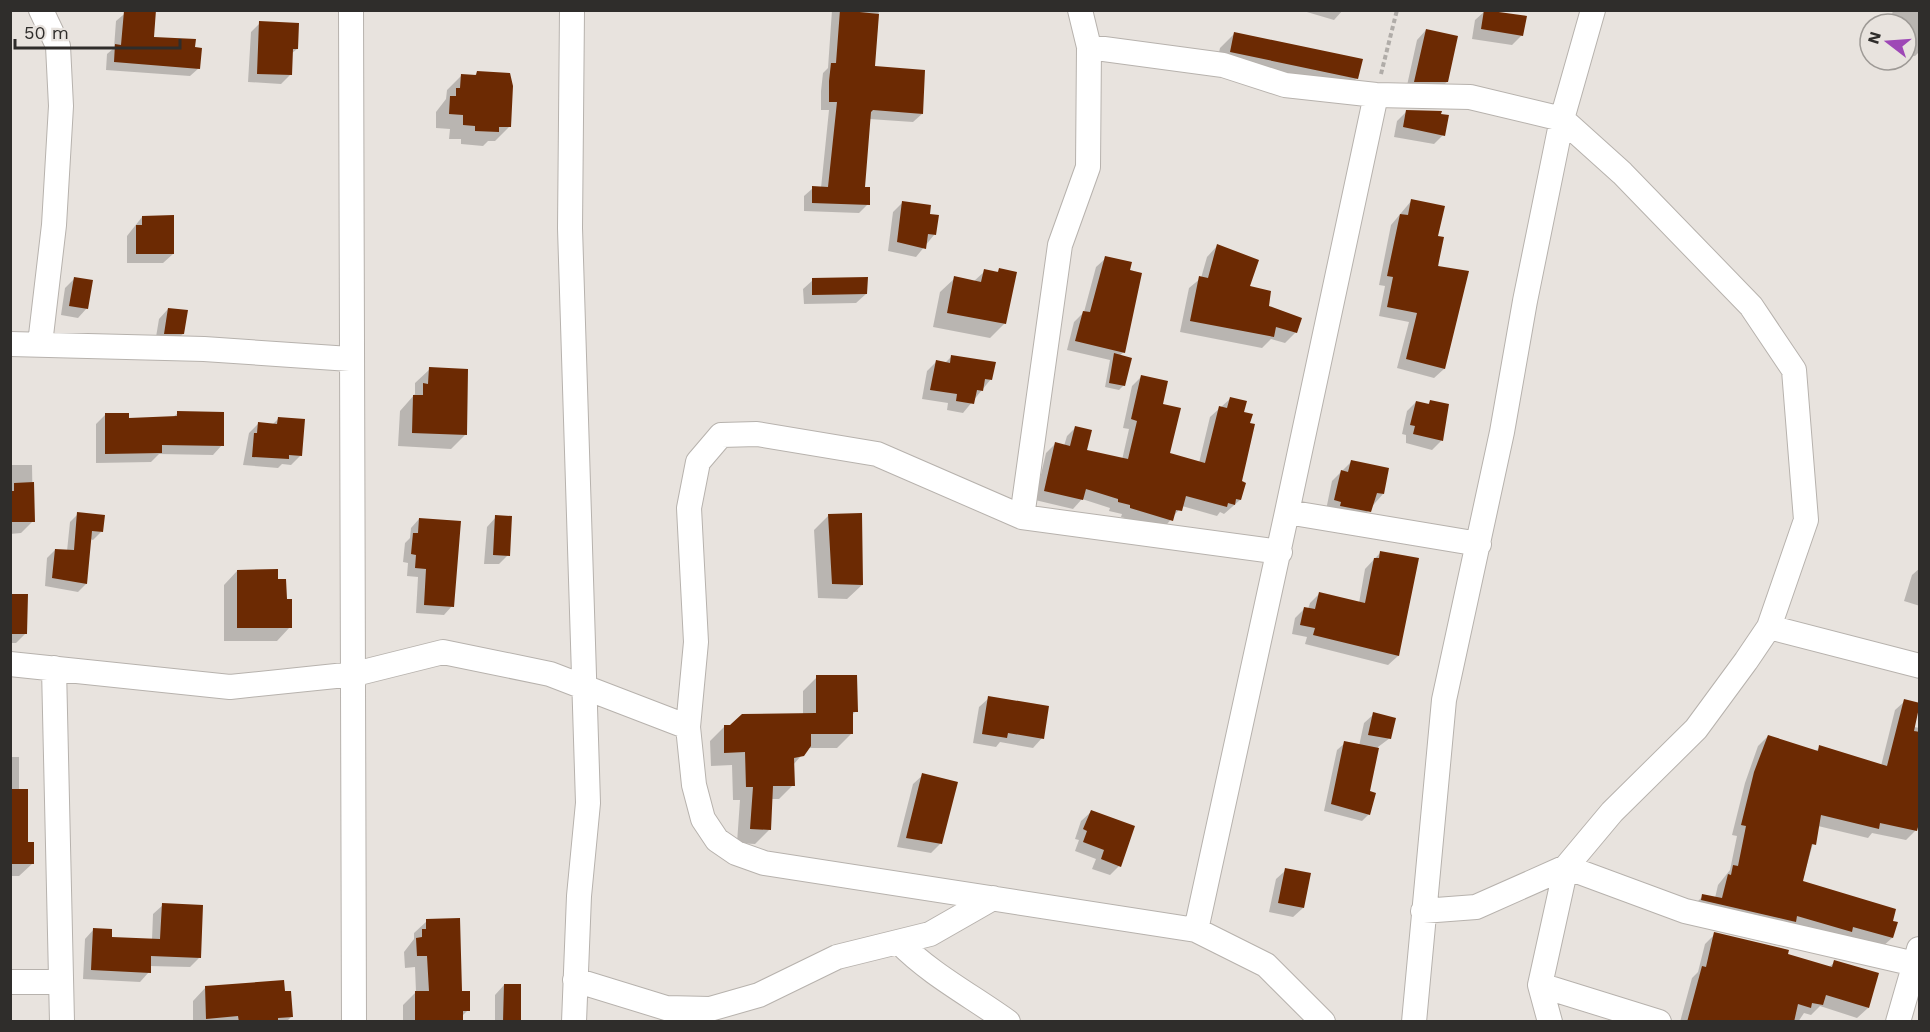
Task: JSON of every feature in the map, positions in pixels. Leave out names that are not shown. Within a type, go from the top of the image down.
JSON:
[{"type":"street","points":[[40,344],[54,225],[61,106],[58,46],[41,10]]},
{"type":"street","points":[[351,10],[350,359],[355,675],[354,1022]]},
{"type":"street","points":[[572,10],[570,228],[588,803],[579,896],[574,1022]]},
{"type":"street","points":[[1022,517],[1060,245],[1088,167],[1089,47],[1080,10]]},
{"type":"street","points":[[1414,1022],[1444,700],[1479,544],[1562,119],[1593,10]]},
{"type":"street","points":[[1089,47],[1223,65],[1285,85],[1376,95],[1470,97],[1562,119],[1622,173],[1751,306],[1794,370],[1806,520],[1769,627],[1696,729],[1612,812],[1566,867],[1476,907],[1423,911]]},
{"type":"street","points":[[1196,930],[1280,552],[1376,95]]},
{"type":"street","points":[[10,344],[204,349],[350,359]]},
{"type":"street","points":[[1280,552],[1022,517],[877,454],[757,434],[721,435],[698,462],[689,508],[696,642],[688,727],[694,785],[704,819],[717,840],[736,853],[764,862],[1196,930],[1266,965],[1323,1022]]},
{"type":"street","points":[[1287,512],[1479,544]]},
{"type":"street","points":[[1769,627],[1920,666]]},
{"type":"street","points":[[10,664],[230,687],[355,675],[443,652],[515,665],[585,687],[688,727]]},
{"type":"street","points":[[54,668],[59,982],[62,1022]]},
{"type":"street","points":[[1566,867],[1685,911],[1917,956],[1898,1022]]},
{"type":"street","points":[[1550,1022],[1540,985],[1566,867]]},
{"type":"street","points":[[575,980],[666,1008],[710,1009],[759,995],[837,957],[930,934],[993,898]]},
{"type":"street","points":[[899,942],[919,963],[960,987],[1008,1022]]},
{"type":"street","points":[[10,982],[59,982]]},
{"type":"street","points":[[1540,985],[1659,1022]]},
{"type":"path","points":[[1376,95],[1397,10]]},
{"type":"building","points":[[156,10],[154,37],[196,39],[195,47],[202,48],[200,69],[114,62],[115,44],[121,45],[124,11]]},
{"type":"building","points":[[840,10],[879,14],[875,66],[925,70],[923,114],[873,110],[871,112],[865,187],[870,187],[870,205],[812,203],[812,186],[828,187],[837,102],[829,102],[829,81],[831,63],[836,63]]},
{"type":"building","points":[[1484,10],[1527,16],[1523,36],[1481,29]]},
{"type":"building","points":[[259,21],[299,23],[298,49],[293,49],[292,75],[257,74]]},
{"type":"building","points":[[1426,29],[1458,36],[1448,82],[1414,82]]},
{"type":"building","points":[[1234,32],[1363,59],[1358,79],[1230,52]]},
{"type":"building","points":[[477,71],[510,73],[513,86],[511,127],[499,127],[499,132],[475,131],[475,126],[463,125],[463,115],[449,114],[450,96],[456,96],[456,88],[460,88],[461,74],[476,75]]},
{"type":"building","points":[[1406,110],[1442,111],[1441,114],[1449,115],[1445,136],[1403,127]]},
{"type":"building","points":[[1411,199],[1445,206],[1438,236],[1444,237],[1438,266],[1469,271],[1445,369],[1406,359],[1417,313],[1387,307],[1393,277],[1387,276],[1400,214],[1408,215]]},
{"type":"building","points":[[902,201],[931,205],[930,214],[939,215],[936,235],[928,234],[926,249],[897,242]]},
{"type":"building","points":[[174,215],[174,254],[136,254],[136,225],[142,225],[142,216]]},
{"type":"building","points":[[1217,244],[1259,260],[1250,286],[1271,291],[1269,306],[1302,318],[1297,333],[1276,327],[1274,337],[1190,321],[1199,276],[1208,278]]},
{"type":"building","points":[[1105,256],[1132,262],[1130,270],[1142,273],[1125,353],[1075,341],[1083,311],[1090,312]]},
{"type":"building","points":[[999,268],[1017,272],[1006,324],[947,313],[954,276],[981,282],[984,269],[998,272]]},
{"type":"building","points":[[74,277],[93,280],[88,309],[69,306]]},
{"type":"building","points":[[868,277],[867,294],[812,295],[812,278]]},
{"type":"building","points":[[168,308],[188,310],[184,334],[164,334]]},
{"type":"building","points":[[1114,353],[1132,358],[1125,386],[1109,383]]},
{"type":"building","points":[[951,355],[996,362],[992,380],[985,379],[983,391],[977,390],[974,404],[956,401],[957,394],[930,390],[936,360],[950,363]]},
{"type":"building","points":[[429,367],[468,369],[467,435],[412,433],[413,395],[423,395],[423,383],[428,384]]},
{"type":"building","points":[[1141,375],[1168,381],[1163,404],[1181,408],[1170,453],[1205,463],[1219,406],[1227,408],[1230,397],[1247,401],[1244,412],[1253,414],[1250,423],[1255,424],[1242,481],[1246,483],[1241,500],[1236,499],[1235,505],[1228,503],[1227,507],[1186,496],[1182,511],[1176,510],[1173,521],[1130,508],[1130,505],[1118,502],[1118,499],[1086,489],[1083,500],[1044,491],[1055,442],[1070,446],[1075,426],[1092,430],[1087,450],[1128,459],[1137,421],[1131,419]]},
{"type":"building","points":[[1430,400],[1449,404],[1443,441],[1413,434],[1415,426],[1410,425],[1416,401],[1429,404]]},
{"type":"building","points":[[177,411],[224,412],[224,446],[162,445],[162,453],[105,454],[105,413],[129,413],[129,418],[177,416]]},
{"type":"building","points":[[278,417],[305,419],[302,456],[289,455],[289,459],[252,457],[254,433],[257,433],[258,422],[277,424]]},
{"type":"building","points":[[1351,460],[1389,468],[1384,494],[1377,493],[1371,512],[1340,506],[1341,502],[1334,500],[1341,470],[1348,472]]},
{"type":"building","points":[[34,482],[35,522],[10,522],[10,491],[14,491],[14,483]]},
{"type":"building","points":[[77,512],[105,515],[103,532],[92,531],[87,584],[52,578],[55,549],[74,550]]},
{"type":"building","points":[[862,513],[863,585],[832,584],[828,514]]},
{"type":"building","points":[[495,515],[512,516],[510,556],[493,555]]},
{"type":"building","points":[[419,518],[461,521],[454,607],[424,605],[426,569],[415,568],[416,555],[411,554],[413,533],[418,533]]},
{"type":"building","points":[[1380,551],[1419,558],[1399,656],[1313,635],[1315,628],[1300,625],[1304,607],[1315,609],[1319,592],[1365,603],[1374,558],[1379,558]]},
{"type":"building","points":[[278,569],[278,579],[286,579],[287,599],[292,599],[292,628],[237,628],[237,570]]},
{"type":"building","points":[[10,594],[28,594],[27,634],[10,634]]},
{"type":"building","points":[[816,675],[857,675],[858,712],[853,712],[853,734],[811,734],[811,746],[804,756],[794,758],[795,786],[773,786],[771,830],[750,829],[753,787],[746,787],[745,752],[724,753],[724,725],[730,725],[742,714],[816,713]]},
{"type":"building","points":[[988,696],[1049,706],[1044,739],[1008,733],[1007,738],[982,734]]},
{"type":"building","points":[[1904,699],[1920,703],[1914,731],[1920,732],[1920,819],[1917,831],[1880,823],[1879,829],[1821,815],[1816,845],[1812,844],[1803,881],[1896,909],[1893,921],[1898,922],[1893,938],[1853,927],[1852,932],[1797,916],[1796,922],[1701,900],[1702,894],[1722,898],[1728,874],[1731,875],[1733,865],[1738,866],[1746,826],[1741,825],[1754,772],[1768,735],[1818,751],[1819,745],[1887,766]]},
{"type":"building","points":[[1373,712],[1396,718],[1391,739],[1368,735]]},
{"type":"building","points":[[1344,741],[1379,748],[1370,791],[1376,793],[1370,815],[1331,804]]},
{"type":"building","points":[[922,773],[958,782],[942,844],[906,838]]},
{"type":"building","points":[[10,789],[28,789],[28,842],[34,842],[34,864],[10,864]]},
{"type":"building","points":[[1091,810],[1135,826],[1121,867],[1101,859],[1104,850],[1083,842],[1087,831],[1083,829]]},
{"type":"building","points":[[1285,868],[1311,873],[1304,908],[1278,903]]},
{"type":"building","points":[[162,903],[203,905],[201,958],[151,956],[151,973],[91,970],[93,928],[112,929],[112,937],[160,939]]},
{"type":"building","points":[[460,918],[462,991],[470,991],[470,1011],[463,1011],[463,1022],[415,1022],[415,991],[429,991],[427,956],[417,956],[416,938],[422,937],[422,929],[426,929],[426,919]]},
{"type":"building","points":[[1714,932],[1789,950],[1788,954],[1832,967],[1834,960],[1879,973],[1869,1008],[1826,995],[1823,1005],[1812,1003],[1811,1008],[1798,1004],[1794,1022],[1687,1022],[1702,966],[1706,967]]},
{"type":"building","points":[[284,980],[285,991],[291,991],[293,1017],[278,1018],[278,1022],[239,1022],[238,1016],[206,1019],[205,986]]},
{"type":"building","points":[[504,984],[521,984],[521,1022],[503,1022]]}]
